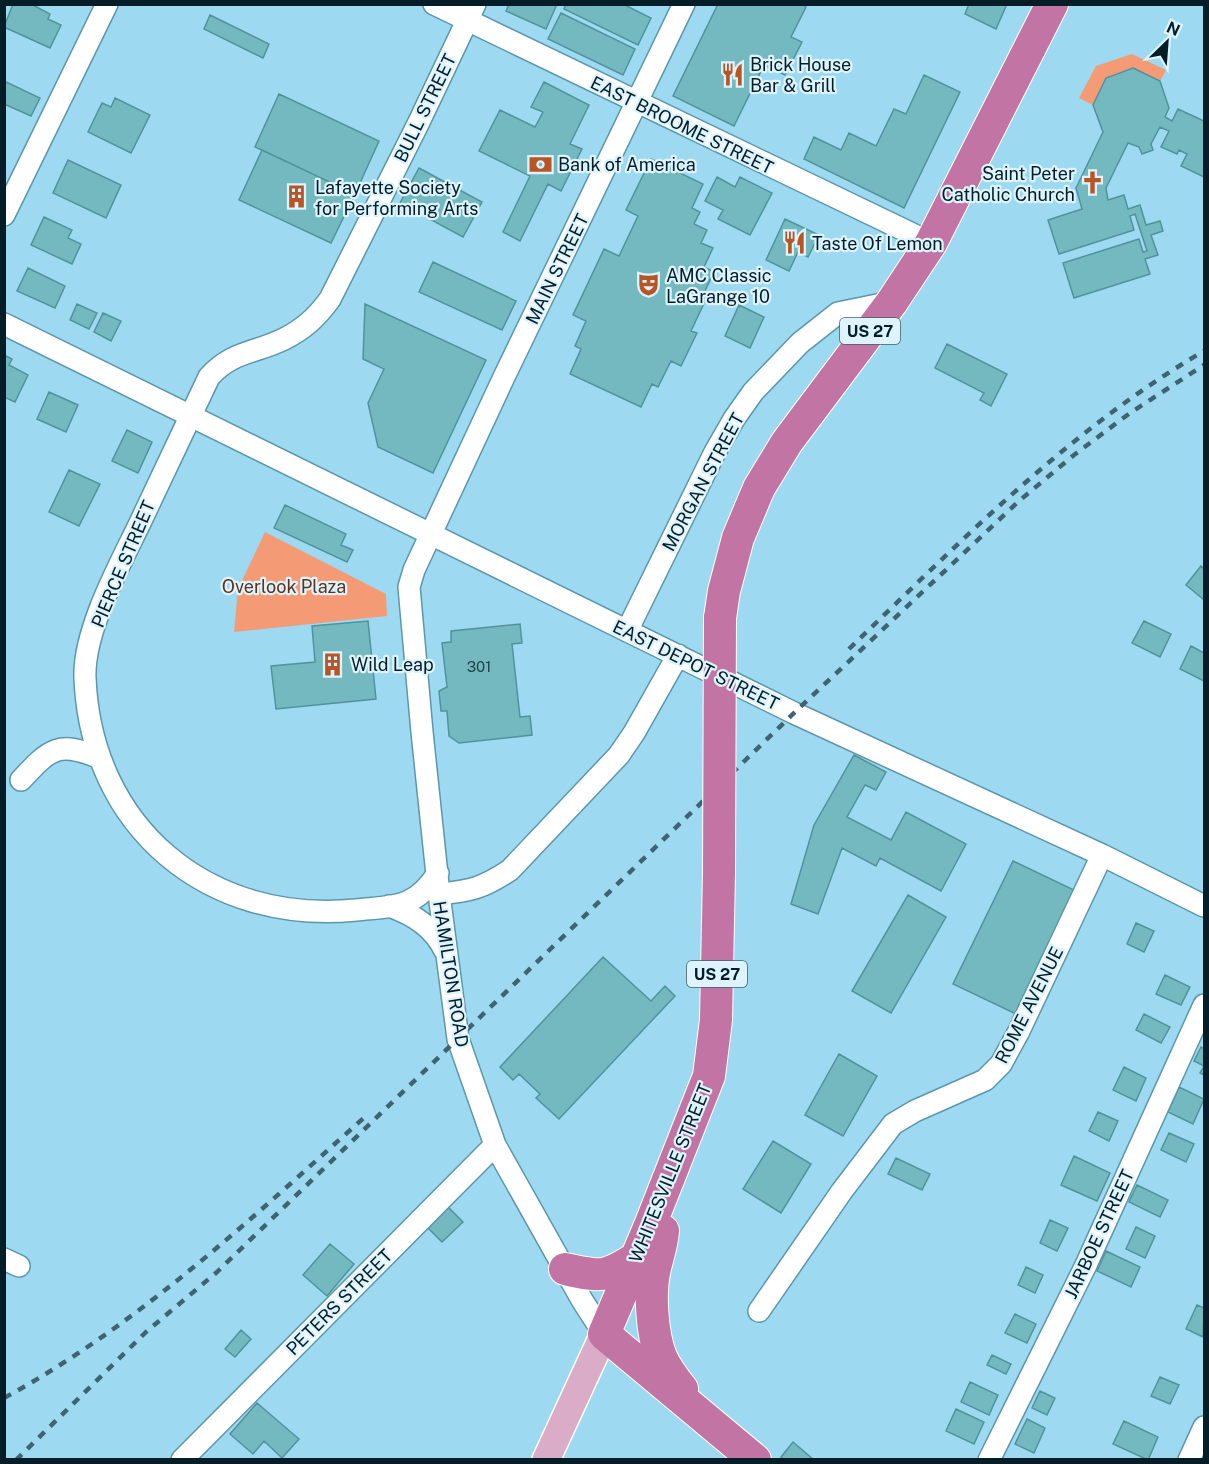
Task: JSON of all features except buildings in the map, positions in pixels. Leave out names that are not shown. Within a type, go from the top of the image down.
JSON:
[{"type":"highway","name":"US 27","points":[[892,302],[931,243],[1052,4]]},
{"type":"highway","name":"WHITESVILLE STREET","points":[[604,1334],[709,1076],[716,1020],[720,618],[728,573],[738,538],[759,488],[787,442],[892,302]]},
{"type":"highway","points":[[667,1183],[662,1245],[654,1269],[652,1305],[656,1337],[662,1358],[675,1380],[703,1415]]},
{"type":"highway","points":[[565,1269],[588,1275],[604,1275],[636,1258]]},
{"type":"highway","name":"HAMILTON ROAD","points":[[604,1334],[755,1460]]},
{"type":"main road","name":"WHITESVILLE STREET","points":[[546,1460],[604,1334]]},
{"type":"street","points":[[4,215],[107,4]]},
{"type":"street","name":"EAST BROOME STREET","points":[[434,4],[471,12],[637,103],[931,243]]},
{"type":"street","name":"MAIN STREET","points":[[431,534],[684,4]]},
{"type":"street","name":"BULL STREET","points":[[191,415],[209,377],[221,364],[283,340],[307,326],[330,299],[418,124],[471,12]]},
{"type":"street","name":"MORGAN STREET","points":[[627,630],[715,452],[753,392],[800,343],[838,313],[892,302]]},
{"type":"street","name":"EAST DEPOT STREET","points":[[4,324],[794,713],[1102,855],[1204,906]]},
{"type":"street","name":"PIERCE STREET","points":[[191,415],[106,597],[88,651],[85,674],[91,724],[100,758],[120,798],[143,832],[164,855],[222,892],[267,906],[296,911],[347,911],[389,906],[408,903],[439,884]]},
{"type":"street","name":"HAMILTON ROAD","points":[[431,534],[414,570],[409,587],[421,721],[458,1039],[495,1145],[604,1334]]},
{"type":"street","points":[[439,884],[471,891],[492,882],[510,870],[619,755],[634,734],[678,656]]},
{"type":"street","points":[[21,780],[43,758],[58,749],[74,748],[100,758]]},
{"type":"street","name":"ROME AVENUE","points":[[759,1311],[842,1191],[892,1124],[915,1111],[985,1080],[1001,1064],[1019,1031],[1102,855]]},
{"type":"street","points":[[389,906],[419,919],[441,942],[447,957]]},
{"type":"street","name":"JARBOE STREET","points":[[989,1460],[1086,1265],[1204,1005]]},
{"type":"street","name":"PETERS STREET","points":[[183,1460],[495,1145]]},
{"type":"street","points":[[1189,1460],[1204,1427]]},
{"type":"green space","points":[[1132,54],[1166,70],[1160,81],[1093,105],[1079,98],[1096,66]]},
{"type":"green space","name":"Overlook Plaza","points":[[265,532],[386,594],[387,616],[234,632],[238,589]]},
{"type":"railway","points":[[849,649],[975,528],[1062,451],[1108,415],[1204,351]]},
{"type":"railway","points":[[16,1460],[146,1332],[217,1272],[794,713],[1019,501],[1074,455],[1130,413],[1204,365]]},
{"type":"railway","points":[[4,1398],[54,1369],[149,1303],[238,1230],[367,1115]]},
{"type":"place","name":"Brick House Bar & Grill","points":[[732,74]]},
{"type":"place","name":"Bank of America","points":[[540,164]]},
{"type":"place","name":"Saint Peter Catholic Church","points":[[1093,183]]},
{"type":"place","name":"Lafayette Society for Performing Arts","points":[[297,197]]},
{"type":"place","name":"Taste Of Lemon","points":[[794,243]]},
{"type":"place","name":"AMC Classic LaGrange 10","points":[[648,285]]},
{"type":"place","name":"Wild Leap","points":[[333,664]]}]
